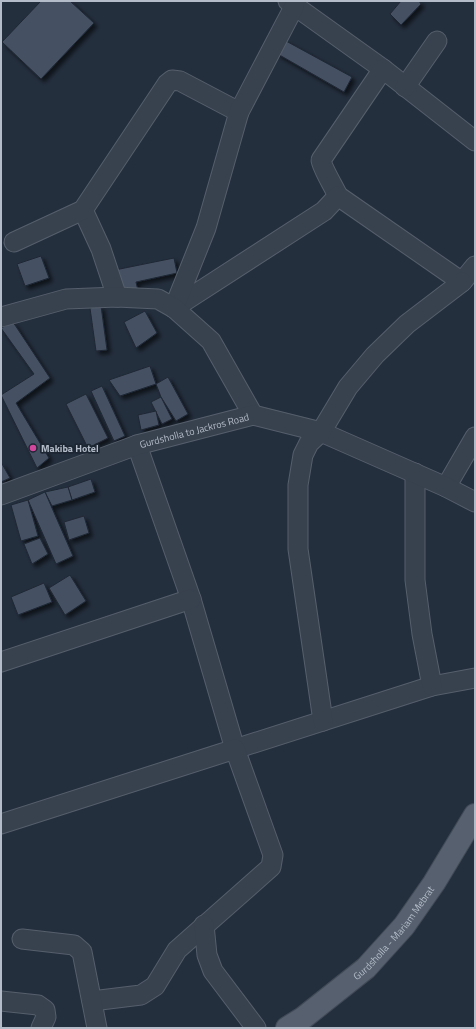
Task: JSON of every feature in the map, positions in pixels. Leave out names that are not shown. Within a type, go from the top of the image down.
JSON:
[{"type":"main road","name":"Gurdsholla - Mariam Mebrat","points":[[287,1028],[303,1018],[366,968],[404,926],[434,883],[475,815]]},
{"type":"street","points":[[174,308],[206,228],[239,112],[291,4],[383,69],[475,141]]},
{"type":"street","points":[[405,87],[437,41]]},
{"type":"street","points":[[383,69],[321,160],[322,166],[326,170],[338,196],[462,282]]},
{"type":"street","points":[[14,242],[83,210],[167,84],[172,80],[180,81],[239,112]]},
{"type":"street","points":[[174,308],[324,211],[338,196]]},
{"type":"street","points":[[83,210],[102,249],[117,297]]},
{"type":"street","points":[[323,720],[298,549],[298,485],[302,455],[309,443],[321,432],[348,387],[375,355],[407,324],[462,282],[475,266]]},
{"type":"street","points":[[1,317],[66,299],[117,297],[158,299],[174,308],[211,341],[252,415]]},
{"type":"street","name":"Gurdsholla to Jackros Road","points":[[1,495],[137,445],[252,415],[321,432],[446,487],[475,502]]},
{"type":"street","points":[[446,487],[475,437]]},
{"type":"street","points":[[92,1001],[141,995],[155,986],[177,950],[271,867],[273,855],[235,749],[191,600],[137,445]]},
{"type":"street","points":[[415,473],[415,580],[422,634],[432,686]]},
{"type":"street","points":[[1,662],[191,600]]},
{"type":"street","points":[[1,824],[432,686],[475,678]]},
{"type":"street","points":[[204,925],[207,955],[214,971],[256,1028]]},
{"type":"street","points":[[22,939],[74,945],[82,952],[97,1028]]},
{"type":"street","points":[[1,1001],[38,1005],[45,1010],[46,1017],[41,1028]]},
{"type":"building","points":[[41,1],[70,1],[94,23],[41,79],[2,42]]},
{"type":"building","points":[[401,1],[419,1],[421,4],[401,25],[390,14]]},
{"type":"building","points":[[286,41],[352,77],[344,92],[276,53]]},
{"type":"building","points":[[41,256],[49,278],[25,286],[17,264]]},
{"type":"building","points":[[174,258],[177,273],[136,282],[138,291],[115,295],[110,271]]},
{"type":"building","points":[[101,306],[107,350],[96,351],[90,308]]},
{"type":"building","points":[[145,311],[157,333],[136,348],[124,322]]},
{"type":"building","points":[[13,322],[50,378],[16,403],[49,458],[37,468],[1,395],[34,374],[1,328]]},
{"type":"building","points":[[150,366],[156,384],[120,396],[109,380]]},
{"type":"building","points":[[168,377],[188,414],[176,421],[161,397],[156,384]]},
{"type":"building","points":[[102,386],[125,436],[114,441],[91,391]]},
{"type":"building","points":[[86,394],[108,438],[88,448],[66,404]]},
{"type":"building","points":[[161,397],[172,419],[162,424],[151,402]]},
{"type":"building","points":[[156,411],[159,425],[141,430],[138,415]]},
{"type":"building","points":[[1,462],[10,478],[1,482]]},
{"type":"building","points":[[91,479],[95,492],[72,500],[68,487]]},
{"type":"building","points":[[68,487],[72,500],[52,506],[45,492]]},
{"type":"building","points":[[45,492],[73,556],[56,564],[28,500]]},
{"type":"building","points":[[28,500],[38,536],[21,541],[11,505]]},
{"type":"building","points":[[84,516],[89,533],[69,540],[64,522]]},
{"type":"building","points":[[40,538],[48,554],[32,564],[24,544]]},
{"type":"building","points":[[70,575],[86,601],[65,615],[49,588]]},
{"type":"building","points":[[44,583],[52,602],[18,615],[11,597]]},
{"type":"place","name":"Makiba Hotel","points":[[33,448]]}]
